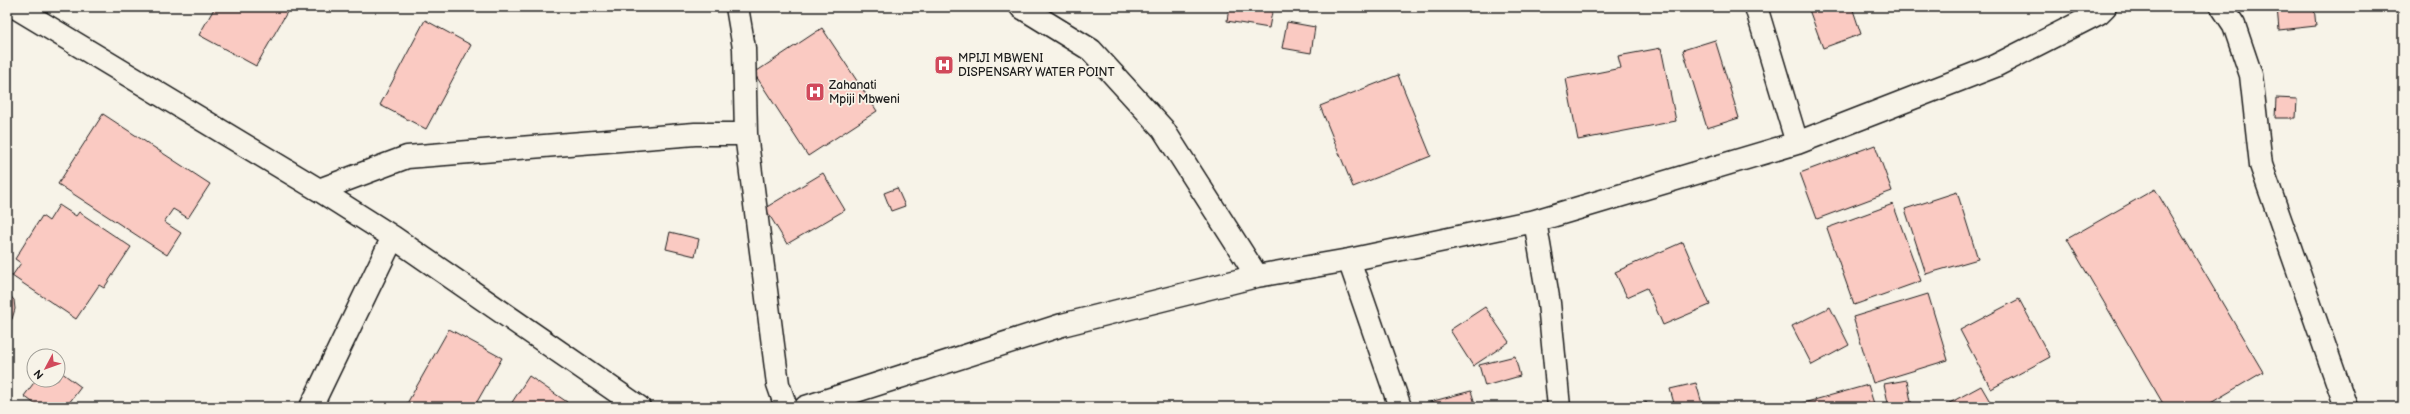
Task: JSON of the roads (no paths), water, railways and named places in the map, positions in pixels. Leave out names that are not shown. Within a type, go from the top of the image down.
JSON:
[{"type":"street","points":[[15,7],[319,190],[393,237],[639,407]]},
{"type":"street","points":[[737,7],[744,48],[746,134],[778,384],[786,407]]},
{"type":"street","points":[[1021,7],[1090,50],[1163,129],[1257,276]]},
{"type":"street","points":[[1756,7],[1797,143]]},
{"type":"street","points":[[806,407],[1062,325],[1257,276],[1349,260],[1535,221],[1797,143],[1995,66],[2099,13],[2105,7]]},
{"type":"street","points":[[2222,7],[2234,25],[2251,74],[2261,165],[2346,407]]},
{"type":"street","points":[[319,190],[406,157],[695,134],[746,134]]},
{"type":"street","points":[[1535,221],[1549,303],[1559,407]]},
{"type":"street","points":[[311,407],[393,237]]},
{"type":"street","points":[[1349,260],[1400,407]]},
{"type":"place","name":"MPIJI MBWENI DISPENSARY WATER POINT","points":[[944,65]]},
{"type":"place","name":"Zahanati Mpiji Mbweni","points":[[815,92]]}]
